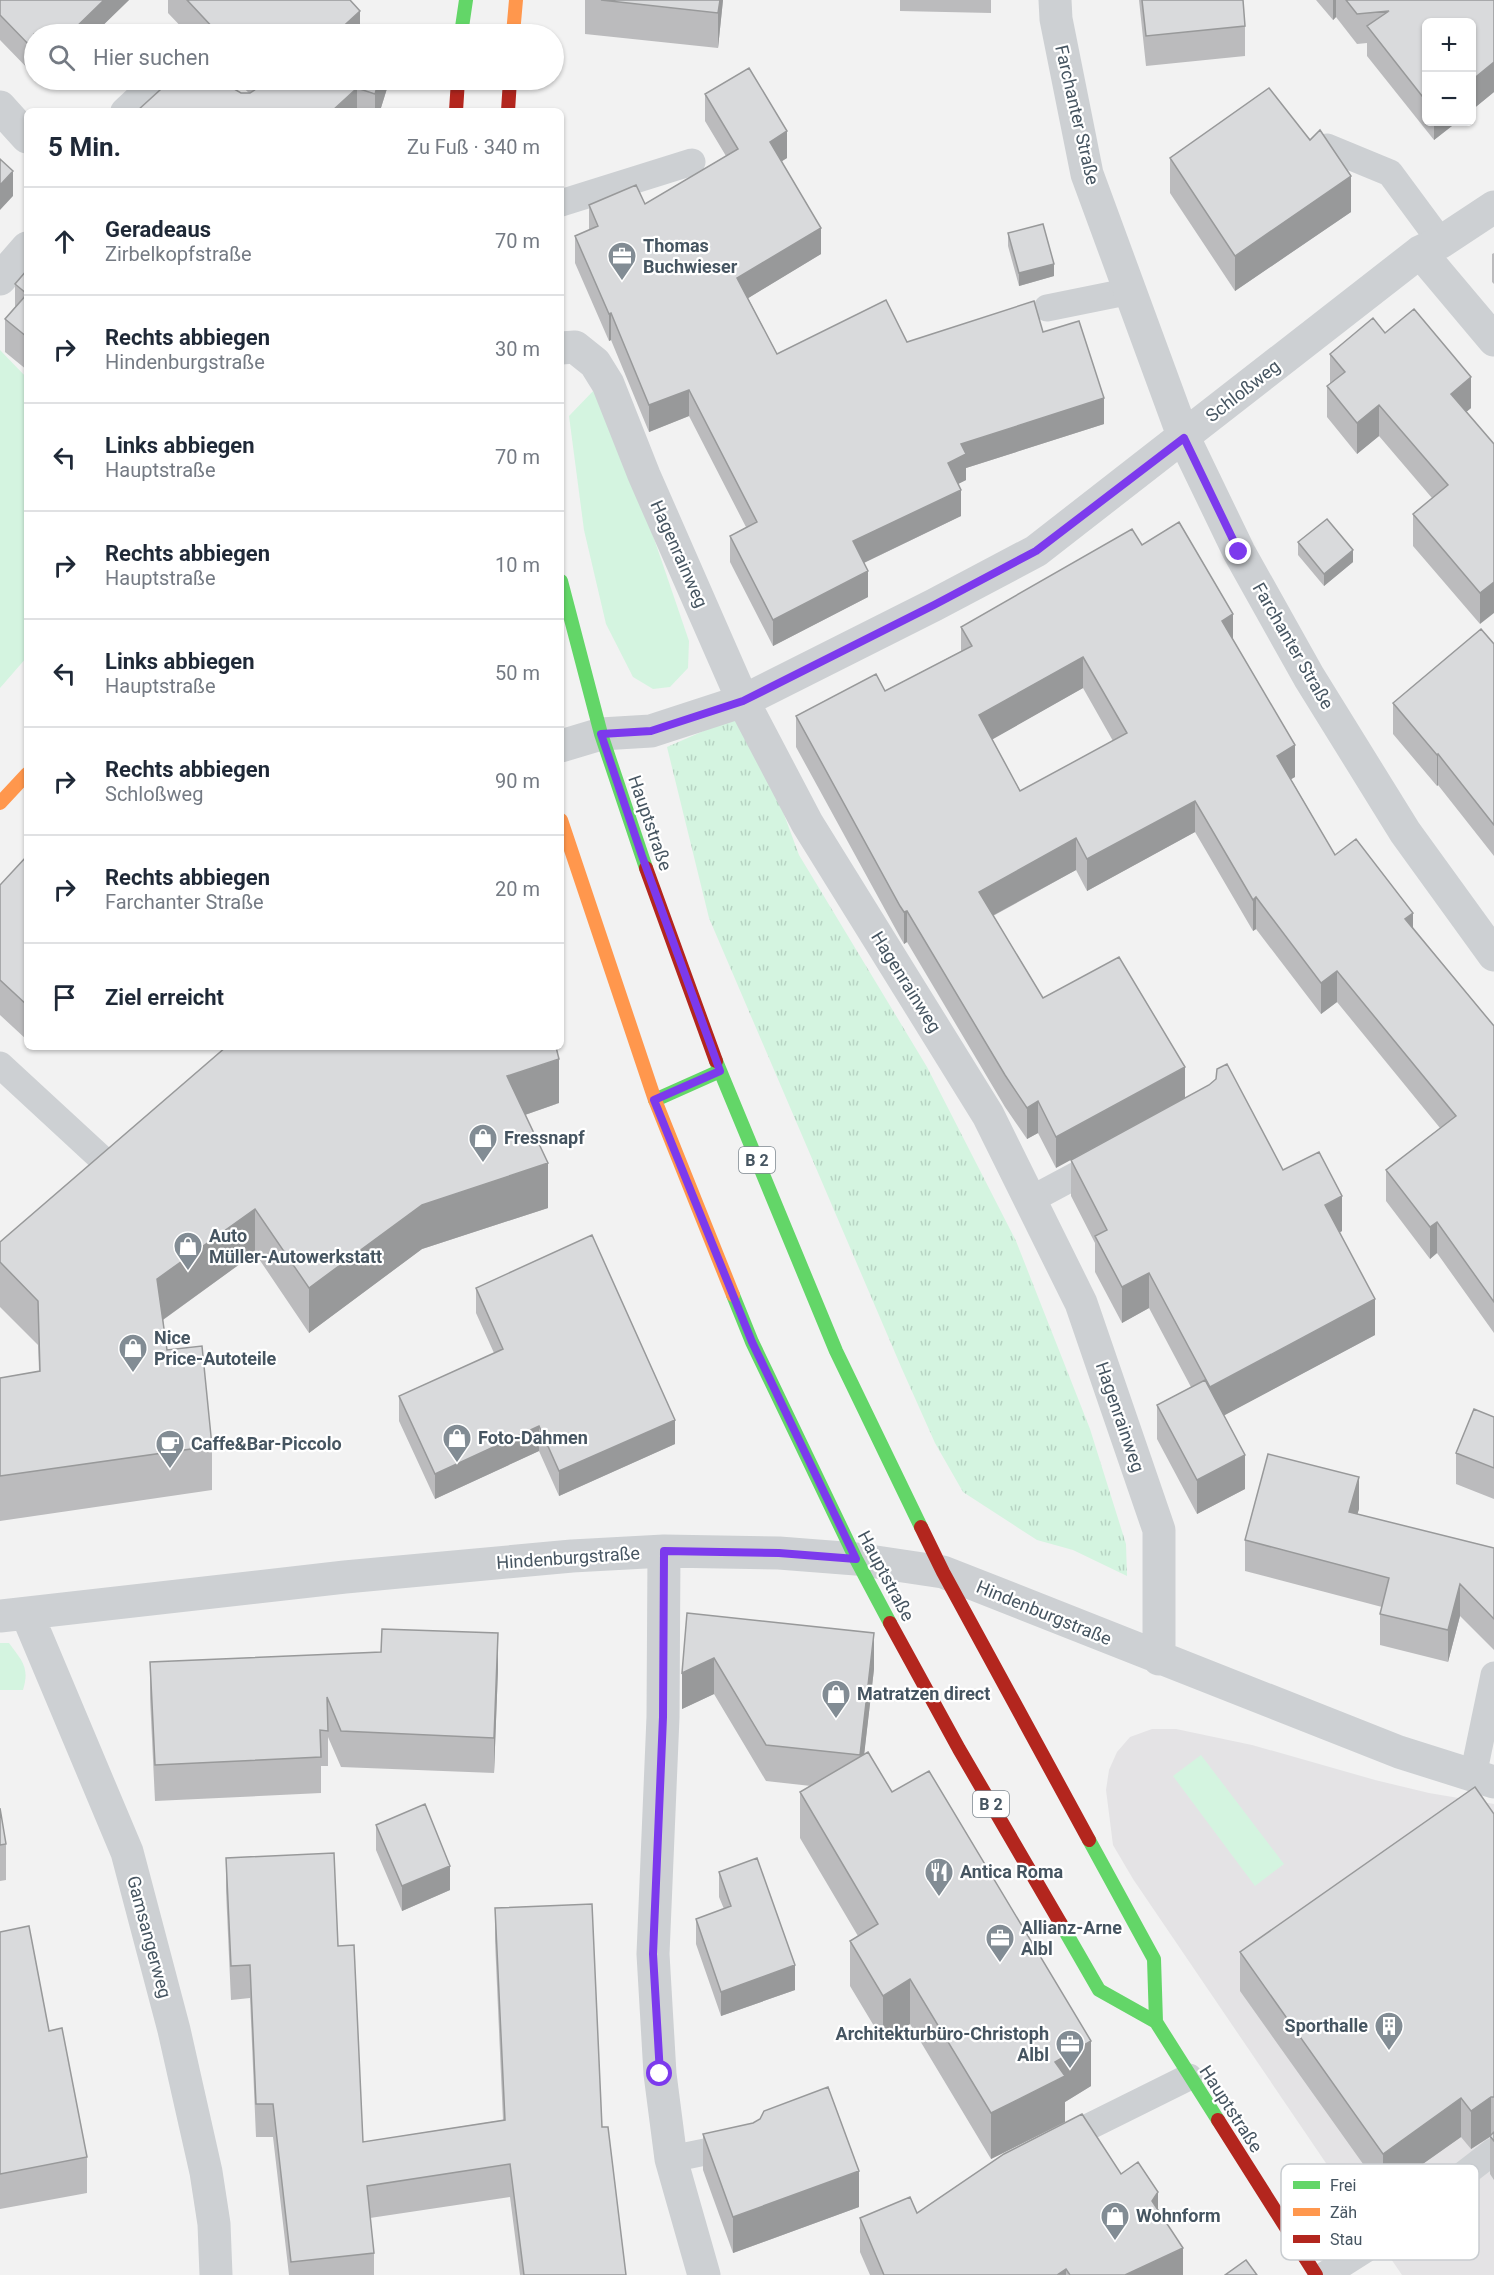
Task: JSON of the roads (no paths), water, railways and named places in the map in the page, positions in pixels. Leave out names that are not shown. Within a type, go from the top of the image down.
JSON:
[{"type":"main road","points":[[462,24],[466,0]]},
{"type":"main road","points":[[514,24],[516,0]]},
{"type":"main road","points":[[456,108],[457,90]]},
{"type":"main road","points":[[508,108],[509,90]]},
{"type":"main road","name":"Hauptstraße","points":[[564,592],[601,734],[642,856],[720,1071],[836,1351],[943,1572],[1154,1959],[1156,2022],[1281,2220]]},
{"type":"main road","points":[[0,803],[24,777]]},
{"type":"main road","name":"Hauptstraße","points":[[564,829],[654,1100],[752,1342],[856,1559],[959,1749],[1099,1990],[1156,2022]]},
{"type":"main road","points":[[654,1100],[720,1071]]},
{"type":"main road","name":"Hauptstraße","points":[[1306,2260],[1316,2275]]},
{"type":"street","name":"Farchanter Straße","points":[[1055,0],[1056,19],[1087,174],[1184,438],[1239,552],[1309,677],[1405,832],[1494,955]]},
{"type":"street","points":[[0,107],[24,134]]},
{"type":"street","name":"Schloßweg","points":[[564,745],[601,734],[651,731],[743,701],[923,611],[1036,551],[1430,247],[1494,207]]},
{"type":"street","points":[[1430,247],[1494,340]]},
{"type":"street","points":[[0,279],[24,251]]},
{"type":"street","name":"Hagenrainweg","points":[[564,348],[575,347],[595,363],[608,384],[644,475],[743,701],[807,823],[988,1115],[1080,1303],[1159,1530],[1159,1659]]},
{"type":"street","points":[[664,1551],[663,1717],[653,1954],[660,2074],[671,2159],[704,2275]]},
{"type":"street","name":"Hindenburgstraße","points":[[13,1615],[345,1577],[572,1556],[664,1551],[779,1553],[856,1559],[943,1572],[1398,1752],[1484,1779]]},
{"type":"street","name":"Gamsangerweg","points":[[13,1615],[127,1852],[174,2030],[206,2172],[214,2224],[216,2275]]},
{"type":"lane","points":[[127,108],[146,90]]},
{"type":"lane","points":[[1327,147],[1390,174],[1430,247]]},
{"type":"lane","points":[[564,202],[692,162]]},
{"type":"lane","points":[[1047,308],[1131,291]]},
{"type":"lane","points":[[0,1065],[103,1160]]},
{"type":"lane","points":[[1030,1200],[1121,1151]]},
{"type":"lane","points":[[1484,1779],[1494,1675]]},
{"type":"lane","points":[[1030,2156],[1189,2077]]},
{"type":"lane","points":[[671,2159],[749,2143]]},
{"type":"lane","points":[[1477,2164],[1494,2151]]},
{"type":"lane","points":[[1325,2275],[1348,2260]]},
{"type":"place","name":"Thomas Buchwieser","points":[[622,282]]},
{"type":"place","name":"Fressnapf","points":[[483,1164]]},
{"type":"place","name":"Auto Müller-Autowerkstatt","points":[[188,1272]]},
{"type":"place","name":"Nice Price-Autoteile","points":[[133,1374]]},
{"type":"place","name":"Foto-Dahmen","points":[[457,1464]]},
{"type":"place","name":"Caffe&Bar-Piccolo","points":[[170,1470]]},
{"type":"place","name":"Matratzen direct","points":[[836,1720]]},
{"type":"place","name":"Antica Roma","points":[[939,1898]]},
{"type":"place","name":"Allianz-Arne Albl","points":[[1000,1964]]},
{"type":"place","name":"Sporthalle","points":[[1389,2052]]},
{"type":"place","name":"Architekturbüro-Christoph Albl","points":[[1070,2070]]},
{"type":"place","name":"Wohnform","points":[[1115,2242]]}]
